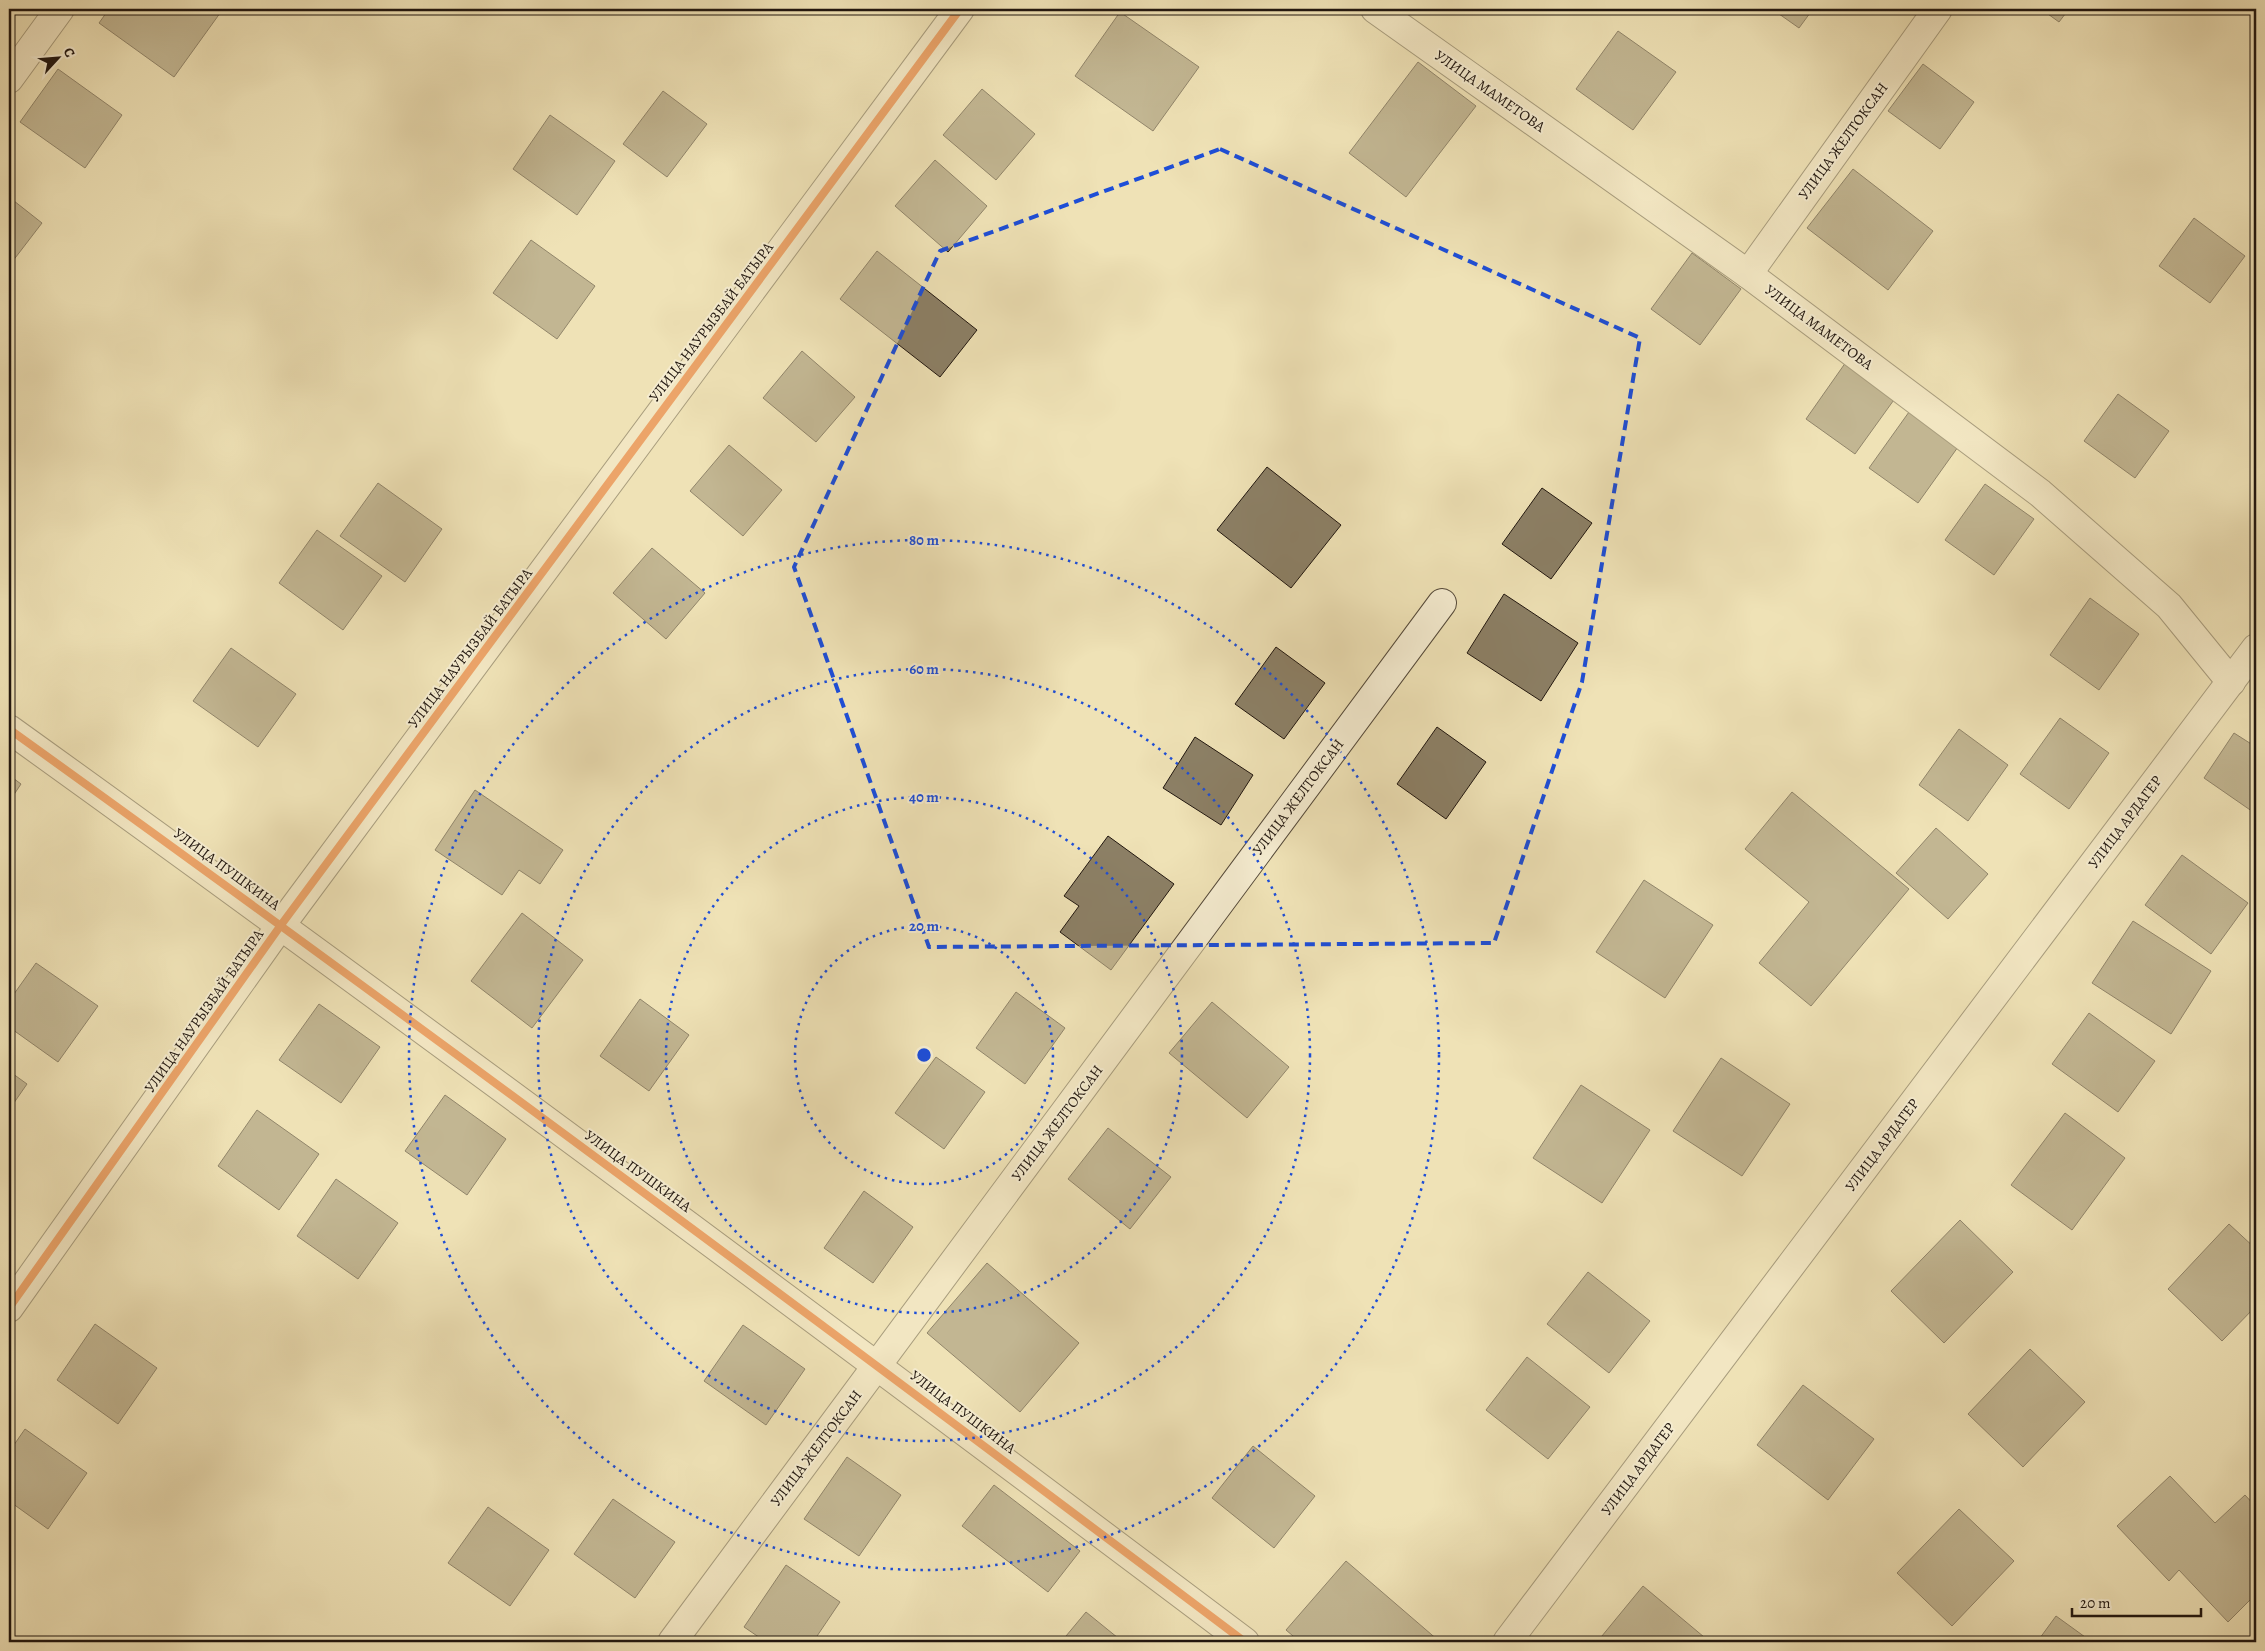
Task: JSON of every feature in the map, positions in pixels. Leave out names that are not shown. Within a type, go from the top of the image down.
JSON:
[{"type":"street","points":[[9,79],[60,9]]},
{"type":"street","name":"УЛИЦА НАУРЫЗБАЙ БАТЫРА","points":[[9,1308],[281,925],[960,9]]},
{"type":"street","name":"УЛИЦА МАМЕТОВА","points":[[1375,9],[1748,274],[2040,493],[2169,606],[2231,682]]},
{"type":"street","name":"УЛИЦА ЖЕЛТОКСАН","points":[[1748,274],[1938,9]]},
{"type":"street","name":"УЛИЦА ЖЕЛТОКСАН","points":[[672,1642],[1442,603]]},
{"type":"street","name":"УЛИЦА АРДАГЕР","points":[[1507,1642],[2256,648]]},
{"type":"street","name":"УЛИЦА ПУШКИНА","points":[[9,730],[281,925],[878,1365],[1245,1642]]},
{"type":"highlighted area","points":[[1220,149],[1640,338],[1582,682],[1494,943],[929,947],[794,567],[940,251]]},
{"type":"building","points":[[109,9],[223,9],[174,77],[99,23]]},
{"type":"building","points":[[1772,9],[1813,9],[1799,28]]},
{"type":"building","points":[[2041,9],[2069,9],[2059,22]]},
{"type":"building","points":[[1120,12],[1199,67],[1153,131],[1075,76]]},
{"type":"building","points":[[1618,31],[1676,72],[1633,130],[1576,89]]},
{"type":"building","points":[[1418,62],[1476,106],[1406,197],[1349,153]]},
{"type":"building","points":[[1923,64],[1974,102],[1940,149],[1888,111]]},
{"type":"building","points":[[58,69],[122,115],[85,168],[20,122]]},
{"type":"building","points":[[982,89],[1035,134],[996,180],[943,135]]},
{"type":"building","points":[[663,91],[707,124],[667,177],[623,144]]},
{"type":"building","points":[[550,115],[615,161],[577,215],[513,169]]},
{"type":"building","points":[[935,160],[987,206],[948,252],[895,206]]},
{"type":"building","points":[[1853,169],[1933,231],[1888,290],[1807,228]]},
{"type":"building","points":[[9,197],[42,223],[9,266]]},
{"type":"building","points":[[2194,218],[2245,256],[2210,303],[2159,266]]},
{"type":"building","points":[[531,240],[595,286],[557,339],[493,293]]},
{"type":"building","points":[[877,251],[977,330],[940,377],[840,299]]},
{"type":"building","points":[[1692,253],[1741,289],[1700,345],[1651,309]]},
{"type":"building","points":[[802,351],[855,397],[816,442],[763,398]]},
{"type":"building","points":[[1846,362],[1896,397],[1855,454],[1806,419]]},
{"type":"building","points":[[2118,394],[2169,431],[2135,478],[2084,441]]},
{"type":"building","points":[[1909,412],[1958,447],[1918,503],[1869,468]]},
{"type":"building","points":[[729,445],[782,490],[743,536],[690,491]]},
{"type":"building","points":[[1267,467],[1341,525],[1291,588],[1217,530]]},
{"type":"building","points":[[378,483],[442,529],[405,582],[340,536]]},
{"type":"building","points":[[1985,484],[2034,519],[1994,575],[1945,540]]},
{"type":"building","points":[[1542,488],[1592,523],[1551,579],[1502,544]]},
{"type":"building","points":[[317,530],[382,576],[343,630],[279,583]]},
{"type":"building","points":[[652,548],[705,593],[666,639],[613,593]]},
{"type":"building","points":[[1504,594],[1578,643],[1541,701],[1467,653]]},
{"type":"building","points":[[2090,598],[2139,634],[2099,690],[2050,655]]},
{"type":"building","points":[[1276,647],[1325,683],[1284,739],[1235,704]]},
{"type":"building","points":[[231,648],[296,694],[258,747],[193,701]]},
{"type":"building","points":[[2060,718],[2109,753],[2069,809],[2020,774]]},
{"type":"building","points":[[1437,727],[1486,762],[1446,819],[1397,784]]},
{"type":"building","points":[[1959,729],[2008,765],[1968,821],[1919,785]]},
{"type":"building","points":[[2234,733],[2256,747],[2256,814],[2204,778]]},
{"type":"building","points":[[1195,737],[1253,775],[1221,825],[1163,788]]},
{"type":"building","points":[[9,775],[21,784],[9,802]]},
{"type":"building","points":[[475,790],[563,850],[540,884],[519,870],[502,895],[435,850]]},
{"type":"building","points":[[1792,792],[1909,889],[1811,1006],[1759,963],[1809,902],[1745,849]]},
{"type":"building","points":[[1936,828],[1988,874],[1948,919],[1896,873]]},
{"type":"building","points":[[1108,836],[1174,884],[1111,970],[1060,932],[1079,906],[1064,896]]},
{"type":"building","points":[[2182,855],[2248,903],[2211,954],[2145,905]]},
{"type":"building","points":[[1644,880],[1713,925],[1665,998],[1596,952]]},
{"type":"building","points":[[522,913],[583,960],[532,1028],[471,981]]},
{"type":"building","points":[[2133,921],[2211,971],[2171,1034],[2092,983]]},
{"type":"building","points":[[36,963],[98,1006],[58,1062],[9,1027],[9,1001]]},
{"type":"building","points":[[1016,992],[1065,1028],[1025,1084],[976,1048]]},
{"type":"building","points":[[640,999],[689,1035],[649,1091],[600,1056]]},
{"type":"building","points":[[1212,1002],[1289,1067],[1247,1118],[1169,1053]]},
{"type":"building","points":[[319,1004],[380,1047],[341,1103],[279,1060]]},
{"type":"building","points":[[2089,1013],[2155,1061],[2118,1112],[2052,1064]]},
{"type":"building","points":[[936,1057],[985,1092],[944,1149],[895,1113]]},
{"type":"building","points":[[1721,1058],[1790,1104],[1742,1176],[1673,1131]]},
{"type":"building","points":[[9,1071],[27,1084],[9,1110]]},
{"type":"building","points":[[1581,1085],[1650,1130],[1602,1203],[1533,1158]]},
{"type":"building","points":[[445,1095],[506,1139],[467,1195],[405,1151]]},
{"type":"building","points":[[257,1110],[319,1154],[279,1210],[218,1166]]},
{"type":"building","points":[[2065,1113],[2125,1158],[2072,1230],[2011,1185]]},
{"type":"building","points":[[1108,1128],[1171,1177],[1130,1229],[1068,1179]]},
{"type":"building","points":[[336,1179],[398,1223],[358,1279],[297,1236]]},
{"type":"building","points":[[864,1191],[913,1227],[873,1283],[824,1248]]},
{"type":"building","points":[[1960,1220],[2013,1272],[1944,1343],[1891,1291]]},
{"type":"building","points":[[2229,1224],[2256,1249],[2256,1306],[2222,1341],[2168,1289]]},
{"type":"building","points":[[987,1263],[1079,1343],[1020,1412],[927,1333]]},
{"type":"building","points":[[1588,1272],[1650,1321],[1609,1373],[1547,1324]]},
{"type":"building","points":[[95,1324],[157,1368],[118,1424],[57,1380]]},
{"type":"building","points":[[743,1325],[805,1369],[766,1425],[704,1381]]},
{"type":"building","points":[[2030,1349],[2085,1402],[2023,1467],[1968,1414]]},
{"type":"building","points":[[1527,1357],[1590,1407],[1548,1459],[1486,1410]]},
{"type":"building","points":[[1803,1385],[1874,1439],[1828,1500],[1757,1445]]},
{"type":"building","points":[[25,1429],[87,1473],[48,1529],[9,1501],[9,1452]]},
{"type":"building","points":[[1253,1446],[1315,1496],[1274,1548],[1212,1498]]},
{"type":"building","points":[[847,1457],[901,1495],[859,1556],[804,1519]]},
{"type":"building","points":[[2170,1476],[2215,1523],[2245,1495],[2256,1507],[2256,1594],[2228,1622],[2179,1570],[2169,1581],[2117,1526]]},
{"type":"building","points":[[994,1485],[1080,1551],[1048,1592],[962,1526]]},
{"type":"building","points":[[613,1499],[675,1542],[635,1598],[574,1554]]},
{"type":"building","points":[[488,1507],[549,1550],[510,1606],[448,1563]]},
{"type":"building","points":[[1959,1509],[2014,1561],[1952,1626],[1897,1573]]},
{"type":"building","points":[[1346,1561],[1439,1641],[1300,1642],[1286,1630]]},
{"type":"building","points":[[786,1565],[840,1602],[813,1642],[766,1642],[744,1627]]},
{"type":"building","points":[[1643,1586],[1710,1642],[1597,1642]]},
{"type":"building","points":[[1086,1612],[1123,1642],[1061,1642]]},
{"type":"building","points":[[2056,1616],[2092,1642],[2037,1642]]},
{"type":"cycle path","points":[[9,1308],[281,925],[960,9]]},
{"type":"cycle path","points":[[9,729],[320,954],[630,1182],[1245,1642]]}]
